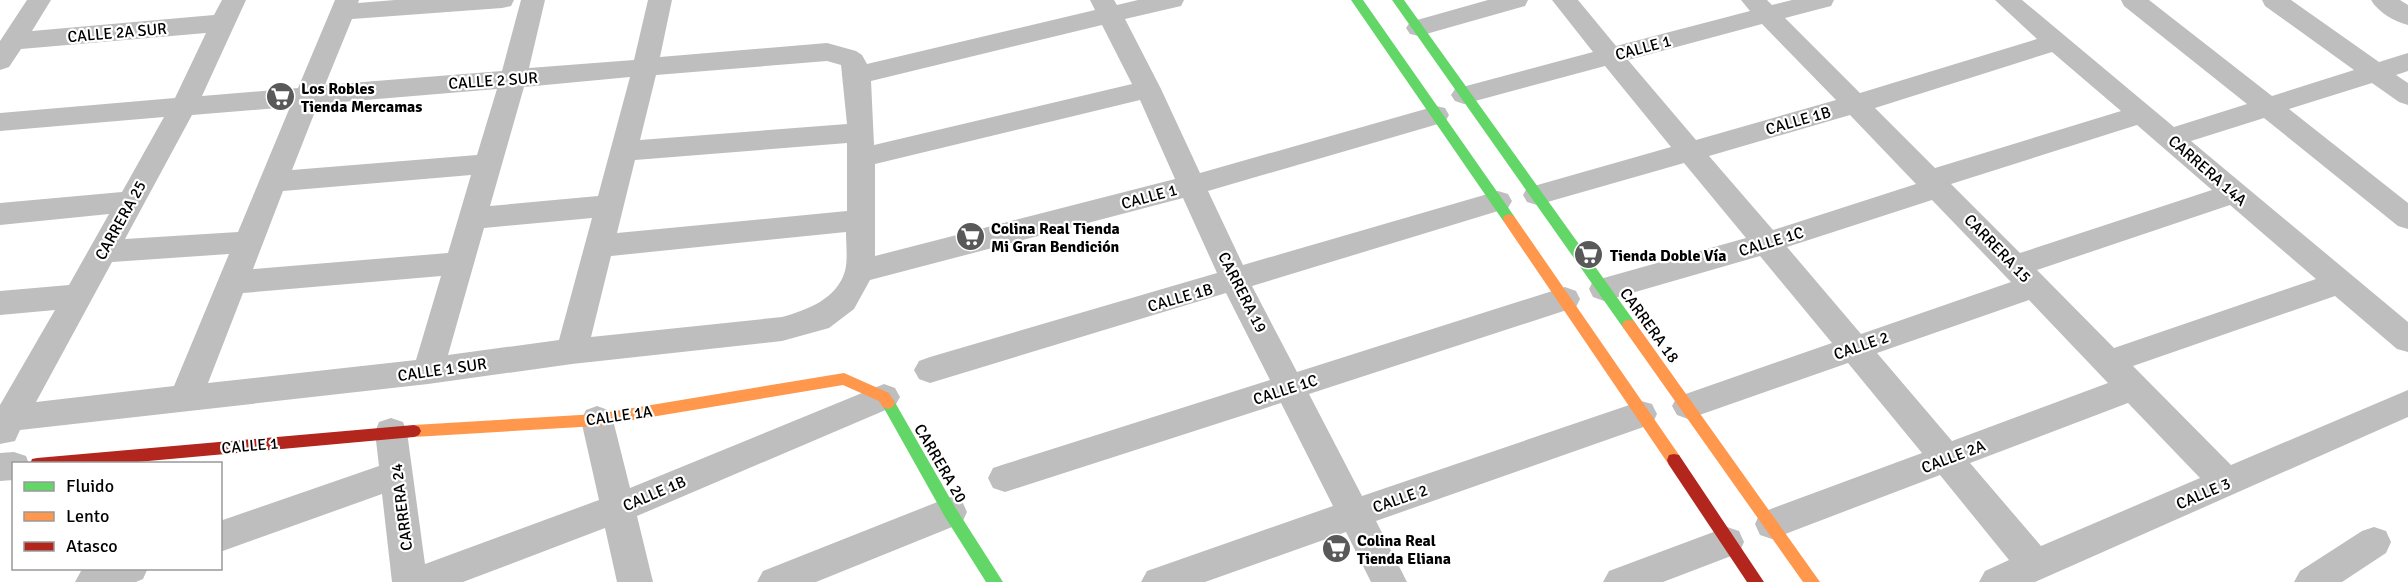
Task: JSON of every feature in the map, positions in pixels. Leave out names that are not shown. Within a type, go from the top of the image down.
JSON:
[{"type":"street","points":[[7,51],[39,0]]},
{"type":"street","points":[[185,399],[345,6],[502,0]]},
{"type":"street","points":[[428,371],[513,78],[533,0]]},
{"type":"street","points":[[572,351],[645,69],[660,0]]},
{"type":"street","name":"CALLE 2 SUR","points":[[0,122],[308,94],[645,69],[827,52],[850,64],[1106,8],[1172,0]]},
{"type":"street","points":[[1357,0],[1565,299],[1611,361],[1641,414],[1756,582]]},
{"type":"street","name":"CARRERA 18","points":[[1398,0],[1464,96],[1604,289],[1642,352],[1688,406],[1812,582]]},
{"type":"street","points":[[1419,28],[1516,0]]},
{"type":"street","points":[[1564,0],[2035,564]]},
{"type":"street","name":"CALLE 1","points":[[1464,96],[1610,56],[1760,7],[1822,0]]},
{"type":"street","name":"CARRERA 14A","points":[[2007,0],[2408,340]]},
{"type":"street","points":[[2133,0],[2408,218]]},
{"type":"street","points":[[2274,0],[2408,96]]},
{"type":"street","points":[[2383,0],[2408,17]]},
{"type":"street","name":"CARRERA 15","points":[[1760,7],[2228,483]]},
{"type":"street","name":"CARRERA 19","points":[[1106,8],[1148,89],[1235,280],[1292,387],[1389,582]]},
{"type":"street","name":"CALLE 2A SUR","points":[[7,51],[228,12]]},
{"type":"street","name":"CARRERA 25","points":[[3,427],[184,105],[228,12]]},
{"type":"street","name":"CALLE 1B","points":[[1537,195],[1856,104],[2057,42]]},
{"type":"street","points":[[2170,138],[2408,62]]},
{"type":"street","points":[[850,64],[861,145],[860,271]]},
{"type":"street","points":[[624,151],[861,145],[1148,89]]},
{"type":"street","name":"CALLE 1C","points":[[1604,289],[1767,243],[2142,114]]},
{"type":"street","name":"CALLE 1","points":[[860,271],[1192,185],[1436,115]]},
{"type":"street","points":[[274,182],[488,164]]},
{"type":"street","name":"CALLE 2","points":[[1688,406],[1854,348],[2025,276],[2235,193]]},
{"type":"street","name":"CALLE 1B","points":[[930,370],[1498,201]]},
{"type":"street","points":[[0,214],[130,202]]},
{"type":"street","points":[[472,218],[609,206]]},
{"type":"street","points":[[599,246],[860,220]]},
{"type":"street","points":[[103,251],[250,242]]},
{"type":"street","points":[[234,282],[460,263]]},
{"type":"street","name":"CALLE 1 SUR","points":[[3,427],[185,399],[428,371],[572,351],[782,329],[818,319],[843,301],[860,271]]},
{"type":"street","points":[[2109,362],[2340,282]]},
{"type":"street","points":[[0,303],[78,296]]},
{"type":"street","name":"CALLE 1C","points":[[1005,478],[1565,299]]},
{"type":"street","name":"CALLE 1A","points":[[391,432],[597,420],[844,379],[884,397]]},
{"type":"street","name":"CALLE 2A","points":[[1772,524],[2133,387]]},
{"type":"street","name":"CALLE 1B","points":[[421,582],[616,509],[884,397]]},
{"type":"street","name":"CARRERA 20","points":[[884,397],[950,512],[995,582]]},
{"type":"street","name":"CALLE 3","points":[[1997,582],[2408,403]]},
{"type":"street","name":"CALLE 2","points":[[1159,582],[1641,414]]},
{"type":"street","points":[[597,420],[616,509],[635,582]]},
{"type":"street","name":"CALLE 1","points":[[59,462],[391,432]]},
{"type":"street","name":"CARRERA 24","points":[[391,432],[410,582]]},
{"type":"street","points":[[222,536],[397,474]]},
{"type":"street","points":[[775,582],[950,512]]},
{"type":"street","points":[[1621,582],[1727,542]]},
{"type":"street","points":[[2312,582],[2374,542]]},
{"type":"street","points":[[93,582],[126,570]]},
{"type":"traffic: fast","points":[[1357,0],[1509,219]]},
{"type":"traffic: fast","points":[[1398,0],[1629,325]]},
{"type":"traffic: fast","points":[[888,403],[950,512],[995,582]]},
{"type":"traffic: slow","points":[[1509,219],[1674,460]]},
{"type":"traffic: slow","points":[[1629,325],[1812,582]]},
{"type":"traffic: slow","points":[[414,431],[597,420],[844,379],[884,397],[888,403]]},
{"type":"traffic: jam","points":[[60,462],[414,431]]},
{"type":"traffic: jam","points":[[1674,460],[1756,582]]},
{"type":"place","name":"Los Robles Tienda Mercamas","points":[[280,97]]},
{"type":"place","name":"Colina Real Tienda Mi Gran Bendición","points":[[970,237]]},
{"type":"place","name":"Tienda Doble Vía","points":[[1589,255]]},
{"type":"place","name":"Colina Real Tienda Eliana","points":[[1336,549]]}]
